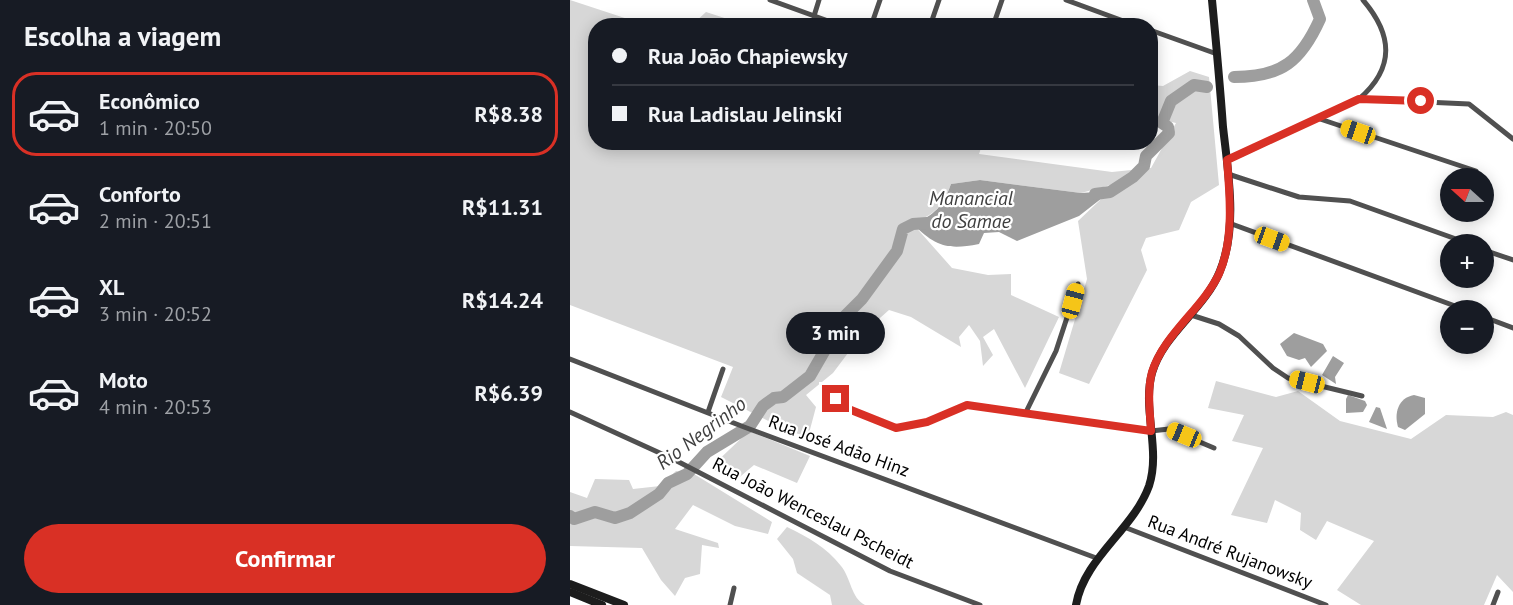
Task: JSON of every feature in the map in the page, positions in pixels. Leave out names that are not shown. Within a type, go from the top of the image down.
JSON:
[{"type":"main road","points":[[1076,605],[1083,583],[1142,500],[1149,484],[1152,463],[1149,395],[1152,373],[1162,352],[1220,272],[1229,223],[1228,174],[1212,0]]},
{"type":"main road","points":[[571,588],[602,605]]},
{"type":"main road","points":[[571,588],[624,605]]},
{"type":"street","points":[[770,0],[820,18]]},
{"type":"street","points":[[814,16],[819,0]]},
{"type":"street","points":[[874,18],[880,0]]},
{"type":"street","points":[[933,18],[939,0]]},
{"type":"street","points":[[996,18],[1002,0]]},
{"type":"street","points":[[1066,0],[1115,18]]},
{"type":"street","points":[[1227,160],[1359,99],[1372,87],[1379,76],[1386,52],[1382,27],[1363,0]]},
{"type":"street","points":[[1158,33],[1217,54]]},
{"type":"street","points":[[1359,99],[1469,104],[1513,139]]},
{"type":"street","points":[[1317,118],[1467,168]]},
{"type":"street","points":[[1228,174],[1299,197],[1350,201],[1442,234]]},
{"type":"street","points":[[1229,223],[1440,300]]},
{"type":"street","points":[[1494,253],[1513,260]]},
{"type":"street","points":[[1026,412],[1056,351],[1078,284]]},
{"type":"street","points":[[1191,315],[1210,320],[1239,336],[1272,368],[1288,378],[1362,396]]},
{"type":"street","points":[[1494,321],[1513,328]]},
{"type":"street","name":"Rua José Adão Hinz","points":[[570,359],[744,427],[1099,559]]},
{"type":"street","points":[[708,412],[723,369]]},
{"type":"street","points":[[828,389],[846,408],[896,428],[927,422],[967,405],[1151,431],[1169,429],[1214,448]]},
{"type":"street","name":"Rua João Wenceslau Pscheidt","points":[[570,412],[612,429],[890,571],[980,605]]},
{"type":"street","name":"Rua André Rujanowsky","points":[[1124,527],[1326,605]]},
{"type":"street","points":[[730,605],[734,588]]},
{"type":"street","points":[[1493,605],[1498,592]]},
{"type":"shaded area","points":[[570,0],[625,18],[588,18],[588,150],[980,150],[979,154],[1112,172],[1151,168],[1176,123],[1158,119],[1158,86],[1163,86],[1190,71],[1209,77],[1219,185],[1191,202],[1179,230],[1146,238],[1141,250],[1147,270],[1089,384],[1059,373],[1087,279],[1078,221],[1118,183],[1081,193],[980,180],[951,184],[937,209],[913,224],[952,268],[988,275],[1011,274],[1011,295],[1059,317],[1025,388],[994,329],[983,337],[993,355],[983,366],[980,341],[969,325],[959,337],[961,347],[911,317],[889,310],[863,333],[833,373],[806,395],[816,407],[808,437],[786,430],[721,397],[733,367],[570,305]]},
{"type":"shaded area","points":[[706,12],[724,18],[700,18]]},
{"type":"shaded area","points":[[1216,381],[1276,397],[1298,391],[1340,421],[1411,439],[1446,415],[1493,417],[1506,412],[1513,415],[1513,592],[1497,575],[1484,605],[1361,605],[1337,590],[1374,541],[1327,521],[1316,540],[1300,530],[1301,513],[1275,500],[1267,523],[1231,515],[1263,448],[1232,441],[1244,415],[1208,408]]},
{"type":"shaded area","points":[[749,431],[810,456],[797,483],[754,465],[735,481],[710,468]]},
{"type":"shaded area","points":[[676,471],[694,474],[772,522],[768,534],[735,526],[693,505],[675,529],[718,543],[719,548],[702,545],[700,574],[685,578],[675,596],[661,580],[642,548],[570,546],[570,492],[587,498],[595,479],[629,480],[633,489],[660,486]]},
{"type":"shaded area","points":[[787,527],[816,543],[835,559],[844,571],[857,598],[865,605],[832,605],[830,595],[797,573],[793,559],[777,539]]},
{"type":"water","name":"Manancial do Samae","points":[[980,180],[1081,193],[1111,191],[1079,216],[1017,241],[999,232],[984,233],[979,244],[959,247],[943,245],[929,238],[913,224],[937,209],[951,184]]},
{"type":"water","points":[[1294,333],[1323,344],[1327,351],[1311,367],[1305,358],[1299,360],[1287,356],[1280,344]]},
{"type":"water","points":[[1333,356],[1344,363],[1335,377],[1336,384],[1322,375]]},
{"type":"water","points":[[1348,395],[1365,401],[1367,405],[1363,412],[1346,413]]},
{"type":"water","points":[[1414,395],[1425,398],[1425,414],[1405,430],[1398,427],[1398,407],[1404,399]]},
{"type":"water","points":[[1376,407],[1380,408],[1387,429],[1369,422]]},
{"type":"waterway","name":"Rio Negrinho","points":[[1234,77],[1265,74],[1288,64],[1297,56],[1313,34],[1320,19],[1313,0]]},
{"type":"waterway","name":"Rio Negrinho","points":[[1158,144],[1169,133],[1168,127],[1162,123],[1171,101],[1194,85],[1207,87]]},
{"type":"waterway","name":"Rio Negrinho","points":[[1095,194],[1110,192],[1133,177],[1144,166],[1146,156],[1152,150]]},
{"type":"waterway","name":"Rio Negrinho","points":[[570,516],[574,519],[595,512],[615,518],[630,513],[659,494],[668,483],[687,474],[707,452],[750,426],[763,406],[774,398],[783,397],[810,376],[844,317],[862,299],[897,251],[903,229],[913,224],[927,223]]},
{"type":"route","points":[[836,399],[846,408],[896,428],[927,422],[960,406],[967,405],[1151,431],[1149,395],[1156,363],[1214,285],[1222,266],[1229,223],[1227,160],[1359,99],[1421,101]]}]
